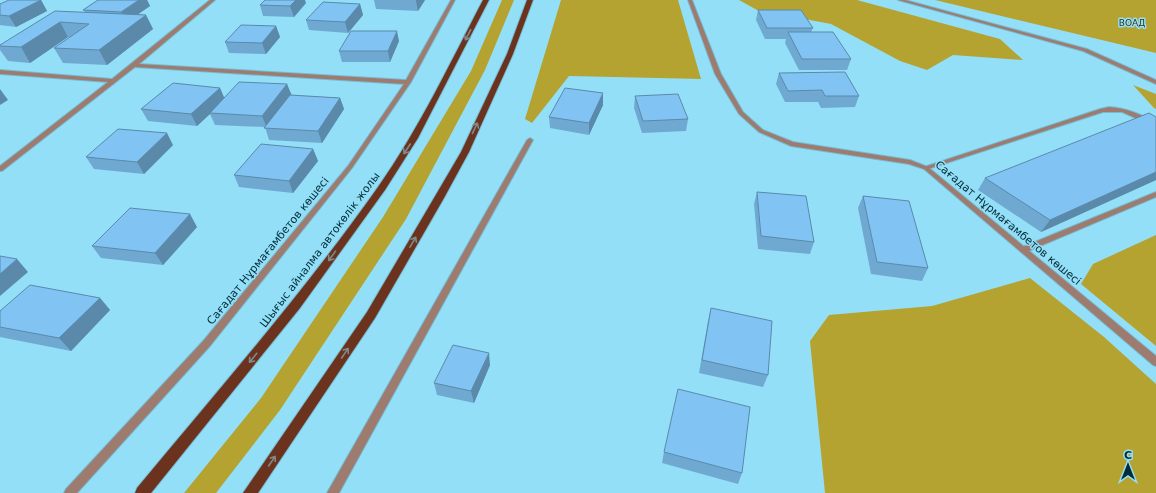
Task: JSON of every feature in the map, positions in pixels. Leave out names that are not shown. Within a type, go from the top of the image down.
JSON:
[{"type":"main road","name":"Шығыс айналма автокөлік жолы","points":[[142,493],[296,306],[382,188],[414,138],[486,0]]},
{"type":"main road","points":[[250,493],[371,315],[439,198],[464,152],[510,54],[530,0]]},
{"type":"street","points":[[0,169],[134,65],[213,0]]},
{"type":"street","name":"Сағадат Нұрмағамбетов көшесі","points":[[70,493],[207,343],[350,167],[408,82],[453,0]]},
{"type":"street","name":"Сағадат Нұрмағамбетов көшесі","points":[[690,0],[718,74],[741,113],[760,131],[791,144],[910,162],[926,168],[1156,362]]},
{"type":"street","points":[[900,0],[1085,50],[1156,82]]},
{"type":"street","points":[[134,65],[408,82]]},
{"type":"street","points":[[0,72],[113,81]]},
{"type":"street","points":[[926,168],[1111,108],[1126,111],[1156,125]]},
{"type":"street","points":[[333,493],[530,140]]},
{"type":"street","points":[[1023,250],[1156,194]]},
{"type":"green space","points":[[502,0],[514,0],[485,70],[406,219],[280,410],[216,493],[184,493],[261,398],[383,217],[471,71]]},
{"type":"green space","points":[[561,0],[678,0],[701,79],[569,76],[532,123],[525,119]]},
{"type":"green space","points":[[739,0],[857,0],[1000,39],[1023,60],[953,55],[927,70],[900,61],[831,24],[757,10]]},
{"type":"green space","name":"ВОАД","points":[[935,0],[1156,0],[1156,53]]},
{"type":"green space","points":[[1133,85],[1156,94],[1156,109],[1154,108]]},
{"type":"green space","points":[[1156,235],[1156,346],[1081,284],[1093,264]]},
{"type":"green space","points":[[1030,278],[1104,337],[1156,384],[1156,493],[825,493],[810,341],[829,315],[932,306]]},
{"type":"building","points":[[9,0],[41,0],[9,16],[0,15],[0,4]]},
{"type":"building","points":[[98,0],[139,0],[121,12],[83,10]]},
{"type":"building","points":[[265,0],[296,0],[290,6],[260,5]]},
{"type":"building","points":[[323,2],[360,4],[345,22],[306,20]]},
{"type":"building","points":[[758,10],[801,10],[813,28],[767,28]]},
{"type":"building","points":[[55,11],[146,15],[99,50],[54,48],[89,24],[60,22],[21,47],[0,46]]},
{"type":"building","points":[[241,25],[276,26],[262,43],[225,42]]},
{"type":"building","points":[[351,31],[397,31],[388,51],[339,51]]},
{"type":"building","points":[[788,32],[833,32],[851,59],[802,59]]},
{"type":"building","points":[[845,72],[859,96],[825,96],[822,90],[788,91],[779,73]]},
{"type":"building","points":[[239,82],[287,84],[262,116],[210,113]]},
{"type":"building","points":[[173,83],[220,88],[191,114],[141,109]]},
{"type":"building","points":[[565,88],[603,93],[589,123],[549,117]]},
{"type":"building","points":[[678,94],[688,119],[643,121],[635,96]]},
{"type":"building","points":[[290,95],[340,98],[318,131],[264,128]]},
{"type":"building","points":[[1149,113],[1156,117],[1156,172],[1050,220],[985,178]]},
{"type":"building","points":[[118,129],[167,133],[137,162],[86,157]]},
{"type":"building","points":[[261,144],[313,149],[289,181],[234,175]]},
{"type":"building","points":[[757,192],[806,196],[814,242],[761,236]]},
{"type":"building","points":[[863,196],[909,201],[928,268],[877,262]]},
{"type":"building","points":[[130,208],[190,214],[155,253],[92,246]]},
{"type":"building","points":[[0,256],[17,259],[0,274]]},
{"type":"building","points":[[30,285],[100,298],[59,338],[0,327],[0,311]]},
{"type":"building","points":[[711,308],[772,321],[768,375],[702,360]]},
{"type":"building","points":[[453,345],[489,353],[471,391],[434,383]]},
{"type":"building","points":[[678,389],[750,407],[742,473],[664,452]]}]
